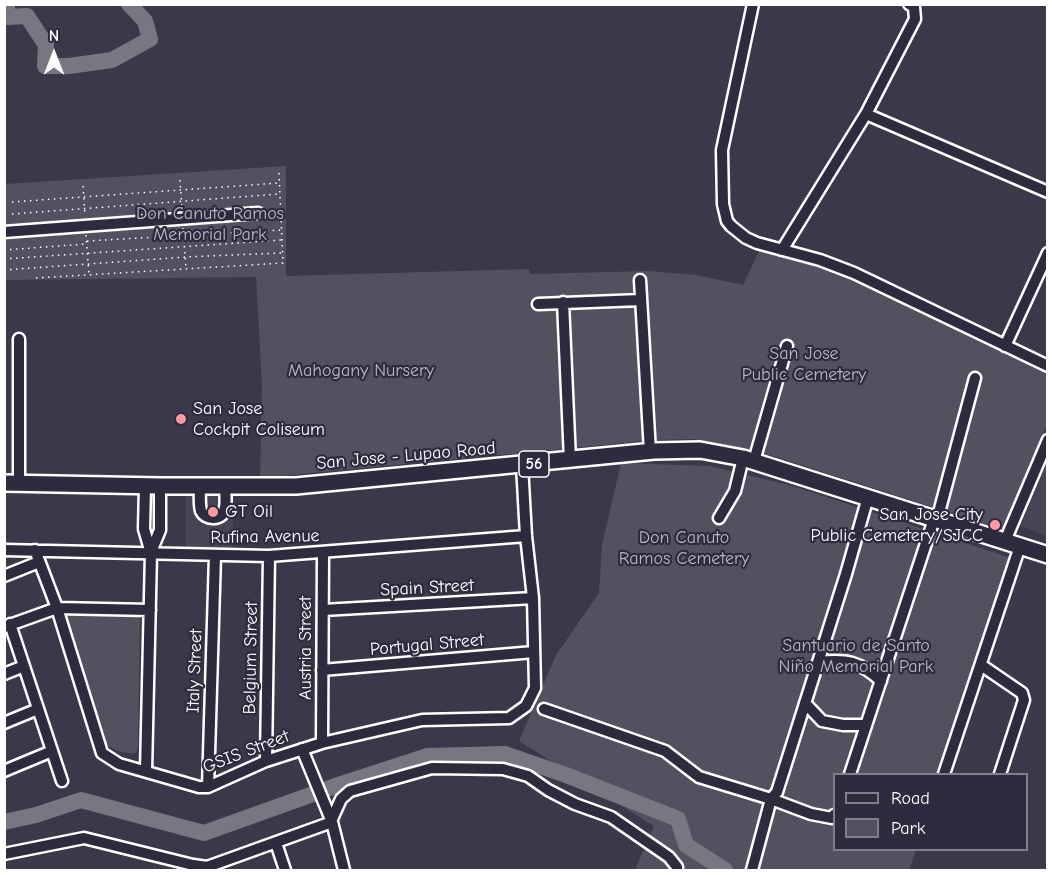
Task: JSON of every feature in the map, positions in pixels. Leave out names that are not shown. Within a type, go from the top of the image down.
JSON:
[{"type":"highway","name":"San Jose - Lupao Road","points":[[12,483],[296,486],[650,452],[700,450],[749,460],[1047,555]]},
{"type":"street","points":[[753,4],[722,150],[723,204],[727,220],[737,232],[757,243],[820,260],[854,273],[1047,366]]},
{"type":"street","points":[[782,250],[866,114],[915,19],[914,7],[909,4]]},
{"type":"street","points":[[866,114],[1047,192]]},
{"type":"street","points":[[4,232],[258,213]]},
{"type":"street","points":[[1005,346],[1047,253]]},
{"type":"street","points":[[640,280],[650,452]]},
{"type":"street","points":[[538,304],[641,300]]},
{"type":"street","points":[[563,302],[570,460]]},
{"type":"street","points":[[12,483],[19,339]]},
{"type":"street","points":[[719,518],[749,460],[787,346]]},
{"type":"street","points":[[850,773],[935,519],[975,378]]},
{"type":"street","points":[[1005,541],[1047,440]]},
{"type":"street","points":[[522,465],[526,536],[533,598],[534,652]]},
{"type":"street","points":[[146,771],[151,553],[144,529],[153,486]]},
{"type":"street","points":[[200,486],[201,510],[204,515],[213,519],[224,511],[225,486]]},
{"type":"street","points":[[752,870],[771,799],[777,792],[868,497]]},
{"type":"street","name":"Rufina Avenue","points":[[4,550],[269,556],[526,536]]},
{"type":"street","points":[[944,773],[1020,546]]},
{"type":"street","name":"GSIS Street","points":[[35,550],[57,608],[100,749],[105,756],[115,762],[199,787],[208,787],[266,761],[302,749],[422,720],[509,718],[526,706],[534,692],[534,652]]},
{"type":"street","name":"Austria Street","points":[[322,743],[323,553]]},
{"type":"street","name":"Italy Street","points":[[208,787],[215,556]]},
{"type":"street","name":"Belgium Street","points":[[266,761],[269,556]]},
{"type":"street","points":[[4,576],[39,562]]},
{"type":"street","name":"Spain Street","points":[[322,610],[533,598]]},
{"type":"street","points":[[62,781],[24,666],[7,626],[57,608],[150,610]]},
{"type":"street","name":"Portugal Street","points":[[322,670],[534,652]]},
{"type":"street","points":[[818,662],[841,659],[866,667],[881,681]]},
{"type":"street","points":[[981,665],[1022,693],[1024,700],[1000,773]]},
{"type":"street","points":[[4,674],[24,666]]},
{"type":"street","points":[[805,702],[822,720],[843,725],[866,725]]},
{"type":"street","points":[[544,709],[665,751],[699,777],[811,814],[832,818],[833,816]]},
{"type":"street","points":[[4,723],[38,710]]},
{"type":"street","points":[[302,749],[332,821],[344,870]]},
{"type":"street","points":[[4,771],[52,751]]},
{"type":"street","points":[[4,854],[84,838],[204,867],[332,821],[340,799],[351,791],[432,768],[504,769],[528,776],[575,804],[611,817],[669,857],[677,870]]},
{"type":"street","points":[[276,843],[285,870]]},
{"type":"path","points":[[36,278],[284,263],[279,173]]},
{"type":"path","points":[[12,202],[279,183]]},
{"type":"path","points":[[12,214],[280,194]]},
{"type":"path","points":[[87,241],[282,230]]},
{"type":"path","points":[[4,259],[282,240]]},
{"type":"path","points":[[4,250],[87,244]]},
{"type":"path","points":[[4,270],[186,257],[283,253]]},
{"type":"shaded area","points":[[1047,462],[1047,536],[1021,526]]},
{"type":"shaded area","points":[[186,495],[233,495],[233,549],[186,549]]},
{"type":"green space","points":[[286,166],[286,276],[529,269],[530,274],[649,271],[696,275],[743,285],[760,249],[827,268],[1047,372],[1047,425],[1005,530],[757,451],[694,439],[655,440],[260,478],[262,384],[256,277],[5,280],[5,184]]},
{"type":"green space","name":"Santuario de Santo Niño Memorial Park","points":[[621,463],[710,466],[793,486],[1014,559],[941,773],[833,773],[833,851],[916,851],[909,870],[635,870],[654,826],[519,741],[556,655],[599,593],[602,545]]},
{"type":"green space","points":[[66,613],[140,613],[138,747],[136,753],[121,752],[107,745]]},
{"type":"waterway","points":[[7,4],[7,17],[27,16],[46,45],[45,66],[69,66],[112,60],[150,39],[145,21],[129,4]]},
{"type":"waterway","points":[[4,822],[36,815],[81,800],[204,833],[427,756],[505,754],[678,819],[686,845],[725,870]]},
{"type":"place","name":"San Jose Cockpit Coliseum","points":[[181,419]]},
{"type":"place","name":"GT Oil","points":[[213,512]]},
{"type":"place","name":"San Jose City Public Cemetery/SJCC","points":[[995,525]]},
{"type":"park label","name":"Don Canuto Ramos Memorial Park","points":[[210,224]]},
{"type":"park label","name":"San Jose Public Cemetery","points":[[804,364]]},
{"type":"park label","name":"Mahogany Nursery","points":[[361,371]]},
{"type":"park label","name":"Don Canuto Ramos Cemetery","points":[[684,548]]}]
